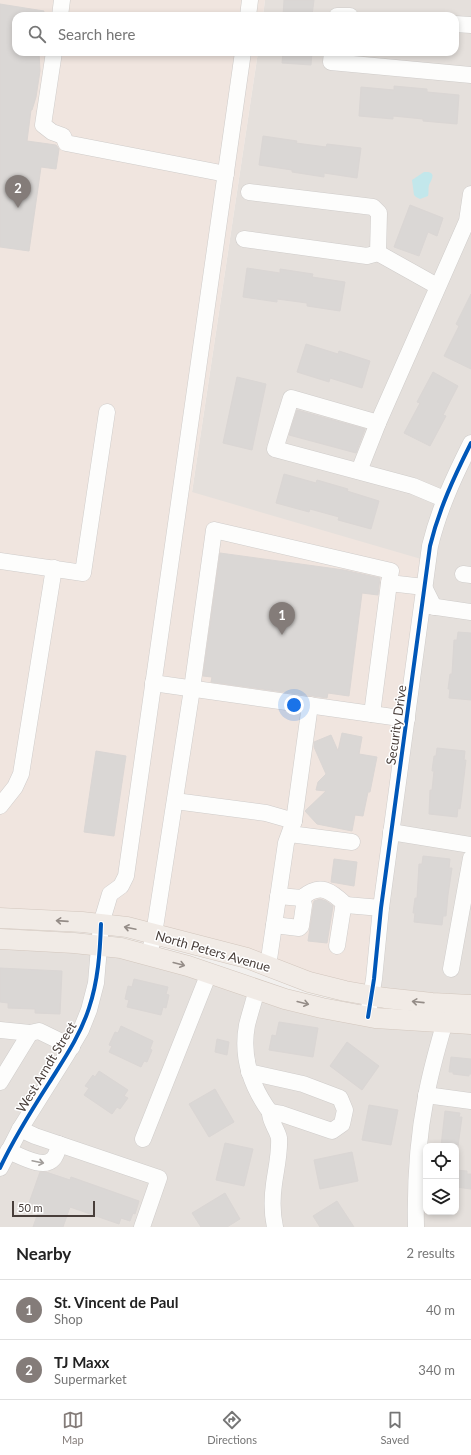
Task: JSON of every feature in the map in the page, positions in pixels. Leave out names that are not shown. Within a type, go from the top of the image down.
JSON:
[{"type":"main road","name":"North Peters Avenue","points":[[0,918],[127,927],[247,958],[309,982],[345,991],[370,996],[471,1005]]},
{"type":"main road","name":"North Peters Avenue","points":[[0,939],[74,943],[121,948],[149,955],[285,998],[322,1008],[368,1017],[471,1024]]},
{"type":"street","points":[[60,12],[62,0]]},
{"type":"street","points":[[248,12],[250,0]]},
{"type":"street","points":[[459,24],[471,25]]},
{"type":"street","points":[[53,56],[43,125],[52,132],[63,136],[66,143],[226,174]]},
{"type":"street","name":"West Arndt Street","points":[[0,1168],[20,1129],[72,1047],[81,1030],[94,991],[100,946],[101,924],[110,894],[122,886],[126,876],[242,56]]},
{"type":"street","points":[[331,56],[330,62],[471,75]]},
{"type":"street","points":[[249,192],[373,207],[379,213],[378,253]]},
{"type":"street","points":[[359,471],[437,286],[464,245],[471,194]]},
{"type":"street","points":[[244,239],[367,256],[378,253],[437,286]]},
{"type":"street","points":[[378,423],[292,398],[275,448],[413,486],[444,499]]},
{"type":"street","points":[[0,561],[83,573],[107,412]]},
{"type":"street","name":"Security Drive","points":[[368,1017],[407,719],[428,606],[424,587],[428,561],[436,522],[444,499],[471,443]]},
{"type":"street","points":[[149,955],[154,934],[175,801],[214,530],[391,571],[372,714]]},
{"type":"street","points":[[0,806],[15,787],[21,774],[54,568]]},
{"type":"street","points":[[389,583],[424,587]]},
{"type":"street","points":[[428,606],[471,612]]},
{"type":"street","points":[[153,683],[407,719]]},
{"type":"street","points":[[268,966],[286,843],[292,828],[310,705]]},
{"type":"street","points":[[175,801],[266,813],[292,828],[352,842]]},
{"type":"street","points":[[392,832],[471,844]]},
{"type":"street","points":[[451,969],[471,858]]},
{"type":"street","points":[[278,896],[302,898],[308,893],[318,889],[324,889],[334,893],[346,905],[382,908]]},
{"type":"street","points":[[274,925],[300,928],[304,905],[302,898]]},
{"type":"street","points":[[337,946],[341,911],[346,905]]},
{"type":"street","points":[[143,1139],[209,973]]},
{"type":"street","points":[[257,989],[245,1037],[246,1055],[249,1072],[256,1090],[270,1112],[269,1116],[275,1126],[278,1136],[278,1154],[272,1196],[275,1227]]},
{"type":"street","points":[[416,1227],[419,1150],[426,1095],[450,1004]]},
{"type":"street","points":[[0,1030],[30,1033],[39,1031],[72,1047]]},
{"type":"street","points":[[0,1082],[5,1064],[30,1033]]},
{"type":"street","points":[[249,1072],[303,1084],[340,1098],[345,1110],[342,1124],[332,1131],[282,1114],[270,1112]]},
{"type":"street","points":[[426,1095],[471,1101]]},
{"type":"street","points":[[20,1129],[35,1136],[159,1178],[142,1227]]},
{"type":"street","points":[[8,1151],[43,1164],[53,1160],[59,1144]]},
{"type":"shaded area","points":[[0,0],[265,0],[264,12],[12,12],[12,56],[257,56],[192,492],[428,561],[370,996],[247,958],[0,909]]},
{"type":"shaded area","points":[[265,0],[471,0],[471,1005],[385,998],[192,492],[257,56],[459,56],[459,12],[264,12]]},
{"type":"shaded area","points":[[0,939],[74,943],[285,999],[471,1024],[471,1227],[0,1227]]},
{"type":"water","points":[[424,172],[431,173],[432,178],[428,196],[420,199],[414,195],[412,180]]},
{"type":"building","points":[[284,0],[314,0],[312,12],[283,12]]},
{"type":"building","points":[[0,4],[44,11],[12,12],[12,56],[39,56],[40,71],[36,97],[31,110],[27,141],[56,145],[59,149],[56,169],[41,167],[29,251],[0,247]]},
{"type":"building","points":[[283,56],[312,56],[311,65],[282,63]]},
{"type":"building","points":[[394,86],[427,89],[427,92],[459,95],[457,124],[423,121],[423,119],[393,116],[393,119],[359,116],[361,87],[394,90]]},
{"type":"building","points":[[263,136],[297,141],[296,143],[326,147],[327,144],[361,148],[357,178],[324,173],[324,177],[259,165]]},
{"type":"building","points":[[410,205],[443,218],[437,236],[428,232],[419,256],[394,247]]},
{"type":"building","points":[[247,268],[280,273],[280,269],[313,274],[312,277],[345,282],[340,311],[307,306],[307,303],[277,299],[277,302],[243,297]]},
{"type":"building","points":[[471,294],[471,369],[444,356],[459,326],[456,324]]},
{"type":"building","points":[[306,344],[338,354],[339,351],[370,361],[362,388],[330,378],[329,382],[297,372]]},
{"type":"building","points":[[433,372],[458,386],[443,415],[446,416],[430,446],[404,433],[420,403],[417,402]]},
{"type":"building","points":[[237,377],[266,384],[252,450],[223,443]]},
{"type":"building","points":[[297,410],[365,429],[356,453],[289,435]]},
{"type":"building","points":[[284,474],[316,483],[317,480],[348,489],[347,491],[379,501],[371,529],[338,520],[339,517],[310,509],[309,512],[276,503]]},
{"type":"building","points":[[220,553],[344,570],[380,578],[378,595],[362,593],[349,696],[328,693],[327,698],[211,682],[212,677],[203,676]]},
{"type":"building","points":[[458,632],[471,633],[471,700],[449,698],[450,689],[448,689],[450,674],[452,674],[454,640],[457,640]]},
{"type":"building","points":[[342,733],[362,737],[359,754],[377,757],[370,792],[368,792],[363,816],[355,815],[352,831],[317,824],[305,811],[326,791],[316,790],[318,782],[326,774],[314,747],[314,742],[331,735],[338,751]]},
{"type":"building","points":[[437,748],[465,751],[464,760],[466,760],[462,794],[460,809],[458,808],[457,817],[429,814],[430,790],[432,790],[434,771],[432,771],[434,756],[436,756]]},
{"type":"building","points":[[96,751],[126,756],[114,836],[84,832]]},
{"type":"building","points":[[423,856],[450,859],[449,868],[452,868],[446,916],[443,916],[442,925],[414,922],[415,913],[413,913],[415,898],[417,898],[419,864],[422,864]]},
{"type":"building","points":[[334,859],[357,862],[354,886],[331,882]]},
{"type":"building","points":[[320,899],[333,906],[327,943],[308,941],[314,901]]},
{"type":"building","points":[[0,968],[62,971],[60,1014],[35,1013],[35,1009],[8,1008],[8,1003],[0,1002]]},
{"type":"building","points":[[134,979],[168,987],[166,994],[169,995],[166,1008],[163,1007],[161,1015],[127,1007],[129,1000],[125,999],[128,986],[132,987]]},
{"type":"building","points":[[279,1022],[318,1028],[313,1057],[269,1050],[272,1035],[276,1036]]},
{"type":"building","points":[[121,1026],[153,1041],[150,1049],[152,1050],[147,1062],[144,1061],[141,1067],[109,1052],[112,1046],[109,1045],[115,1032],[118,1033]]},
{"type":"building","points":[[217,1039],[229,1042],[227,1055],[215,1052]]},
{"type":"building","points":[[347,1042],[379,1066],[362,1090],[330,1066]]},
{"type":"building","points":[[451,1057],[471,1059],[471,1074],[469,1074],[469,1076],[449,1072]]},
{"type":"building","points":[[99,1071],[128,1090],[124,1096],[128,1098],[120,1109],[117,1107],[112,1114],[84,1095],[89,1088],[85,1086],[93,1075],[95,1077]]},
{"type":"building","points":[[215,1089],[234,1122],[209,1137],[189,1104]]},
{"type":"building","points":[[369,1105],[398,1110],[391,1145],[362,1140]]},
{"type":"building","points":[[445,1111],[460,1113],[459,1117],[462,1117],[458,1143],[441,1143]]},
{"type":"building","points":[[225,1143],[253,1149],[244,1186],[216,1180]]},
{"type":"building","points":[[352,1152],[358,1181],[320,1189],[314,1160]]},
{"type":"building","points":[[459,1170],[467,1171],[467,1174],[471,1174],[471,1189],[459,1187]]},
{"type":"building","points":[[40,1172],[46,1172],[70,1180],[71,1177],[139,1201],[135,1214],[133,1213],[130,1221],[121,1218],[119,1224],[70,1207],[63,1227],[33,1227],[40,1207],[29,1203]]},
{"type":"building","points":[[225,1193],[240,1219],[227,1227],[201,1227],[192,1213]]},
{"type":"building","points":[[337,1201],[354,1227],[320,1227],[313,1216]]},
{"type":"cycle path","points":[[368,1017],[374,979],[381,908],[430,546],[448,493],[471,443]]},
{"type":"cycle path","points":[[0,1168],[23,1125],[81,1028],[92,998],[99,956],[101,924]]},
{"type":"place","name":"TJ Maxx","points":[[18,208]]},
{"type":"place","name":"St. Vincent de Paul","points":[[282,635]]}]
